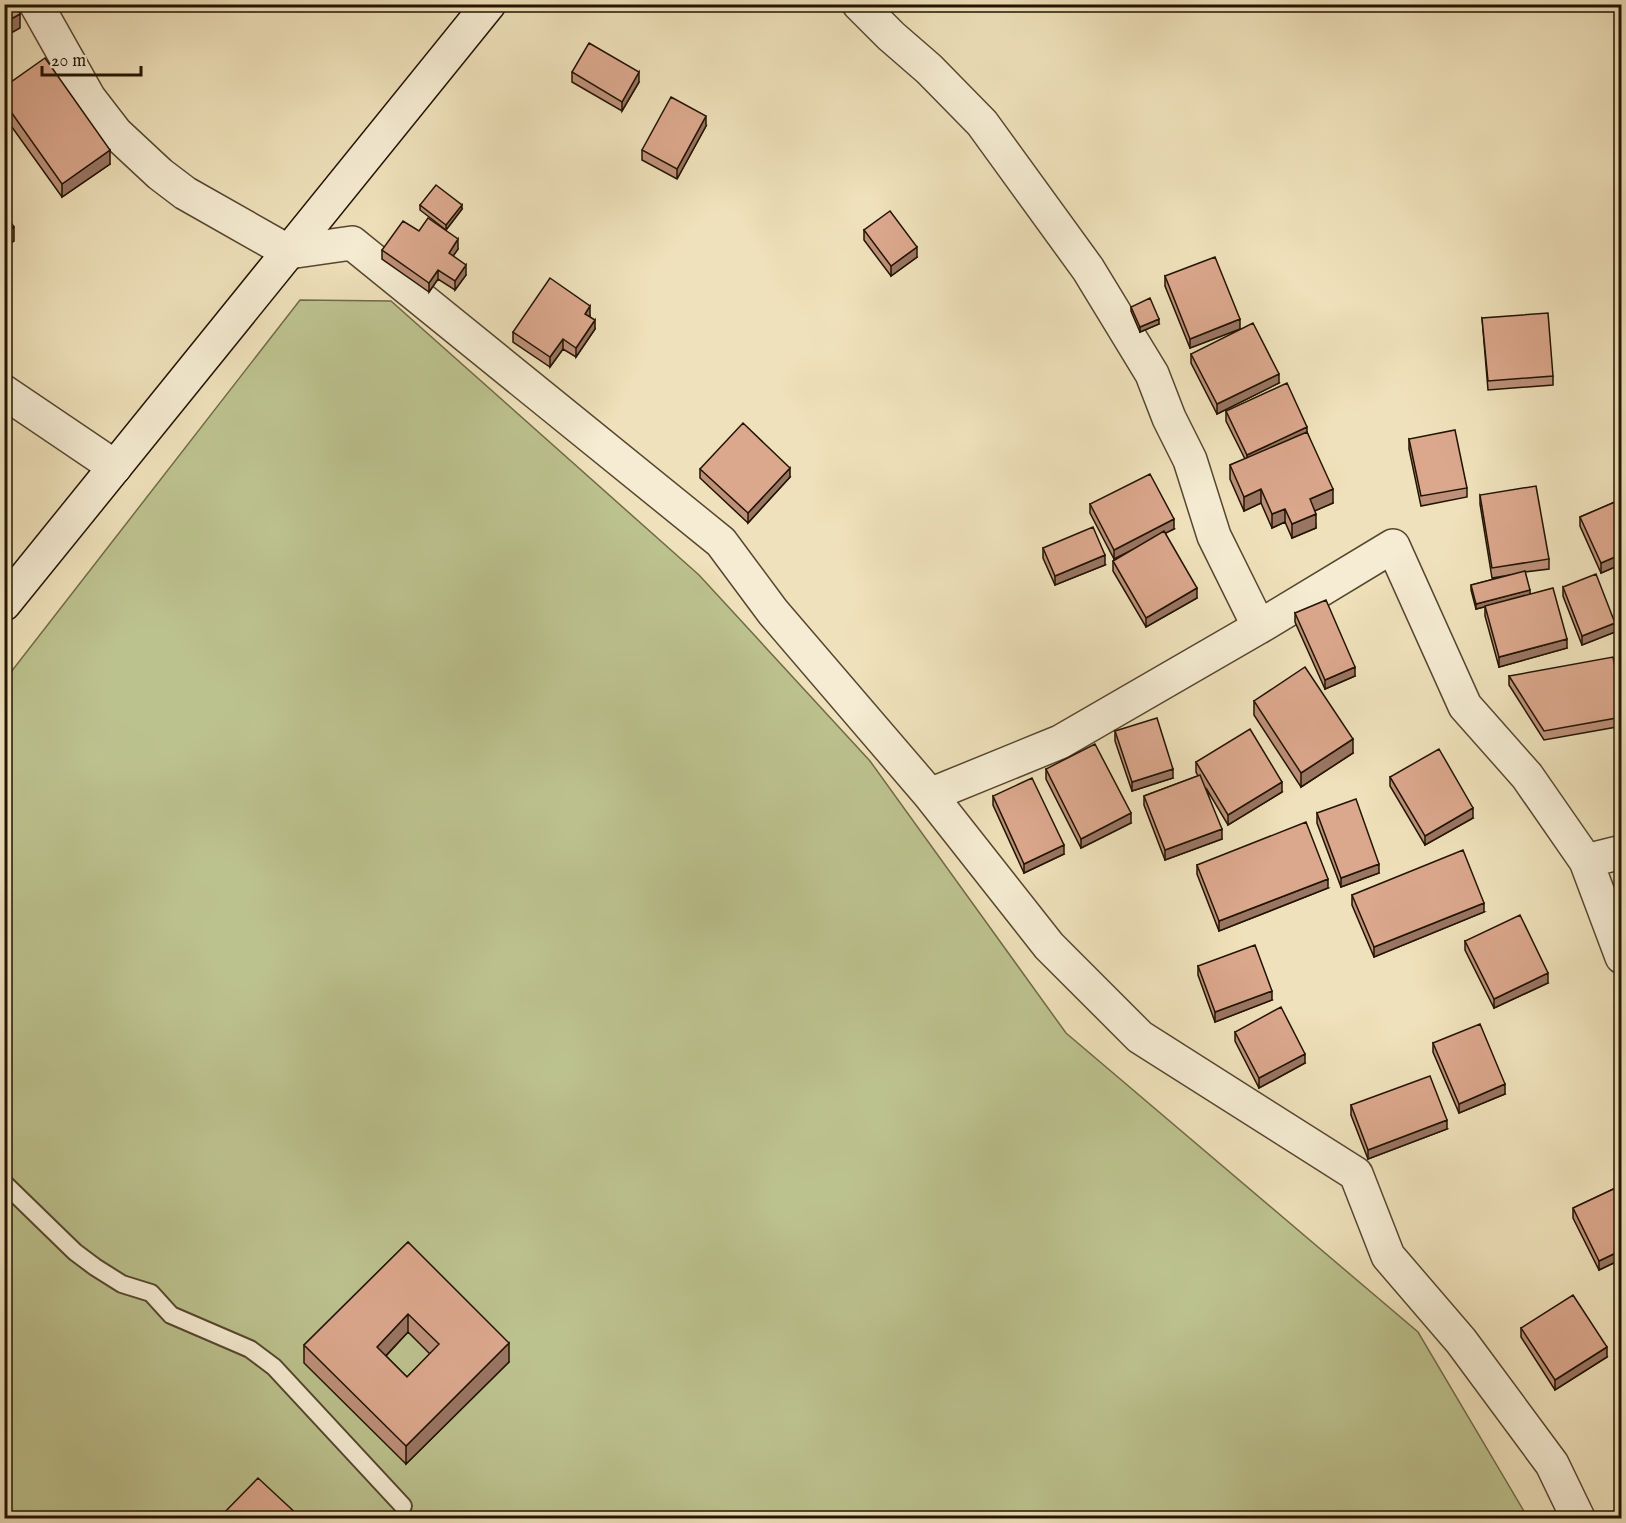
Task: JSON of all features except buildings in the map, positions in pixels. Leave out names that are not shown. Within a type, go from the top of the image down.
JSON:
[{"type":"street","points":[[36,4],[89,98],[116,133],[136,154],[185,193],[289,252],[352,243],[721,542],[773,612],[930,795],[1049,946],[1140,1037],[1356,1174],[1388,1256],[1461,1341],[1552,1464],[1578,1518]]},
{"type":"street","points":[[4,604],[489,4]]},
{"type":"street","points":[[860,4],[982,123],[1088,269],[1152,374],[1169,418],[1190,460],[1214,536],[1260,627]]},
{"type":"street","points":[[4,392],[114,467]]},
{"type":"street","points":[[930,795],[1060,742],[1260,627],[1393,546],[1465,706],[1527,776],[1586,861],[1622,957]]},
{"type":"street","points":[[1586,861],[1622,852]]},
{"type":"lane","points":[[4,1183],[75,1252],[110,1277],[151,1293],[171,1316],[250,1348],[274,1367],[403,1506]]},
{"type":"green space","points":[[300,300],[391,301],[699,575],[870,761],[1066,1033],[1418,1332],[1528,1518],[5,1518],[4,681]]}]
